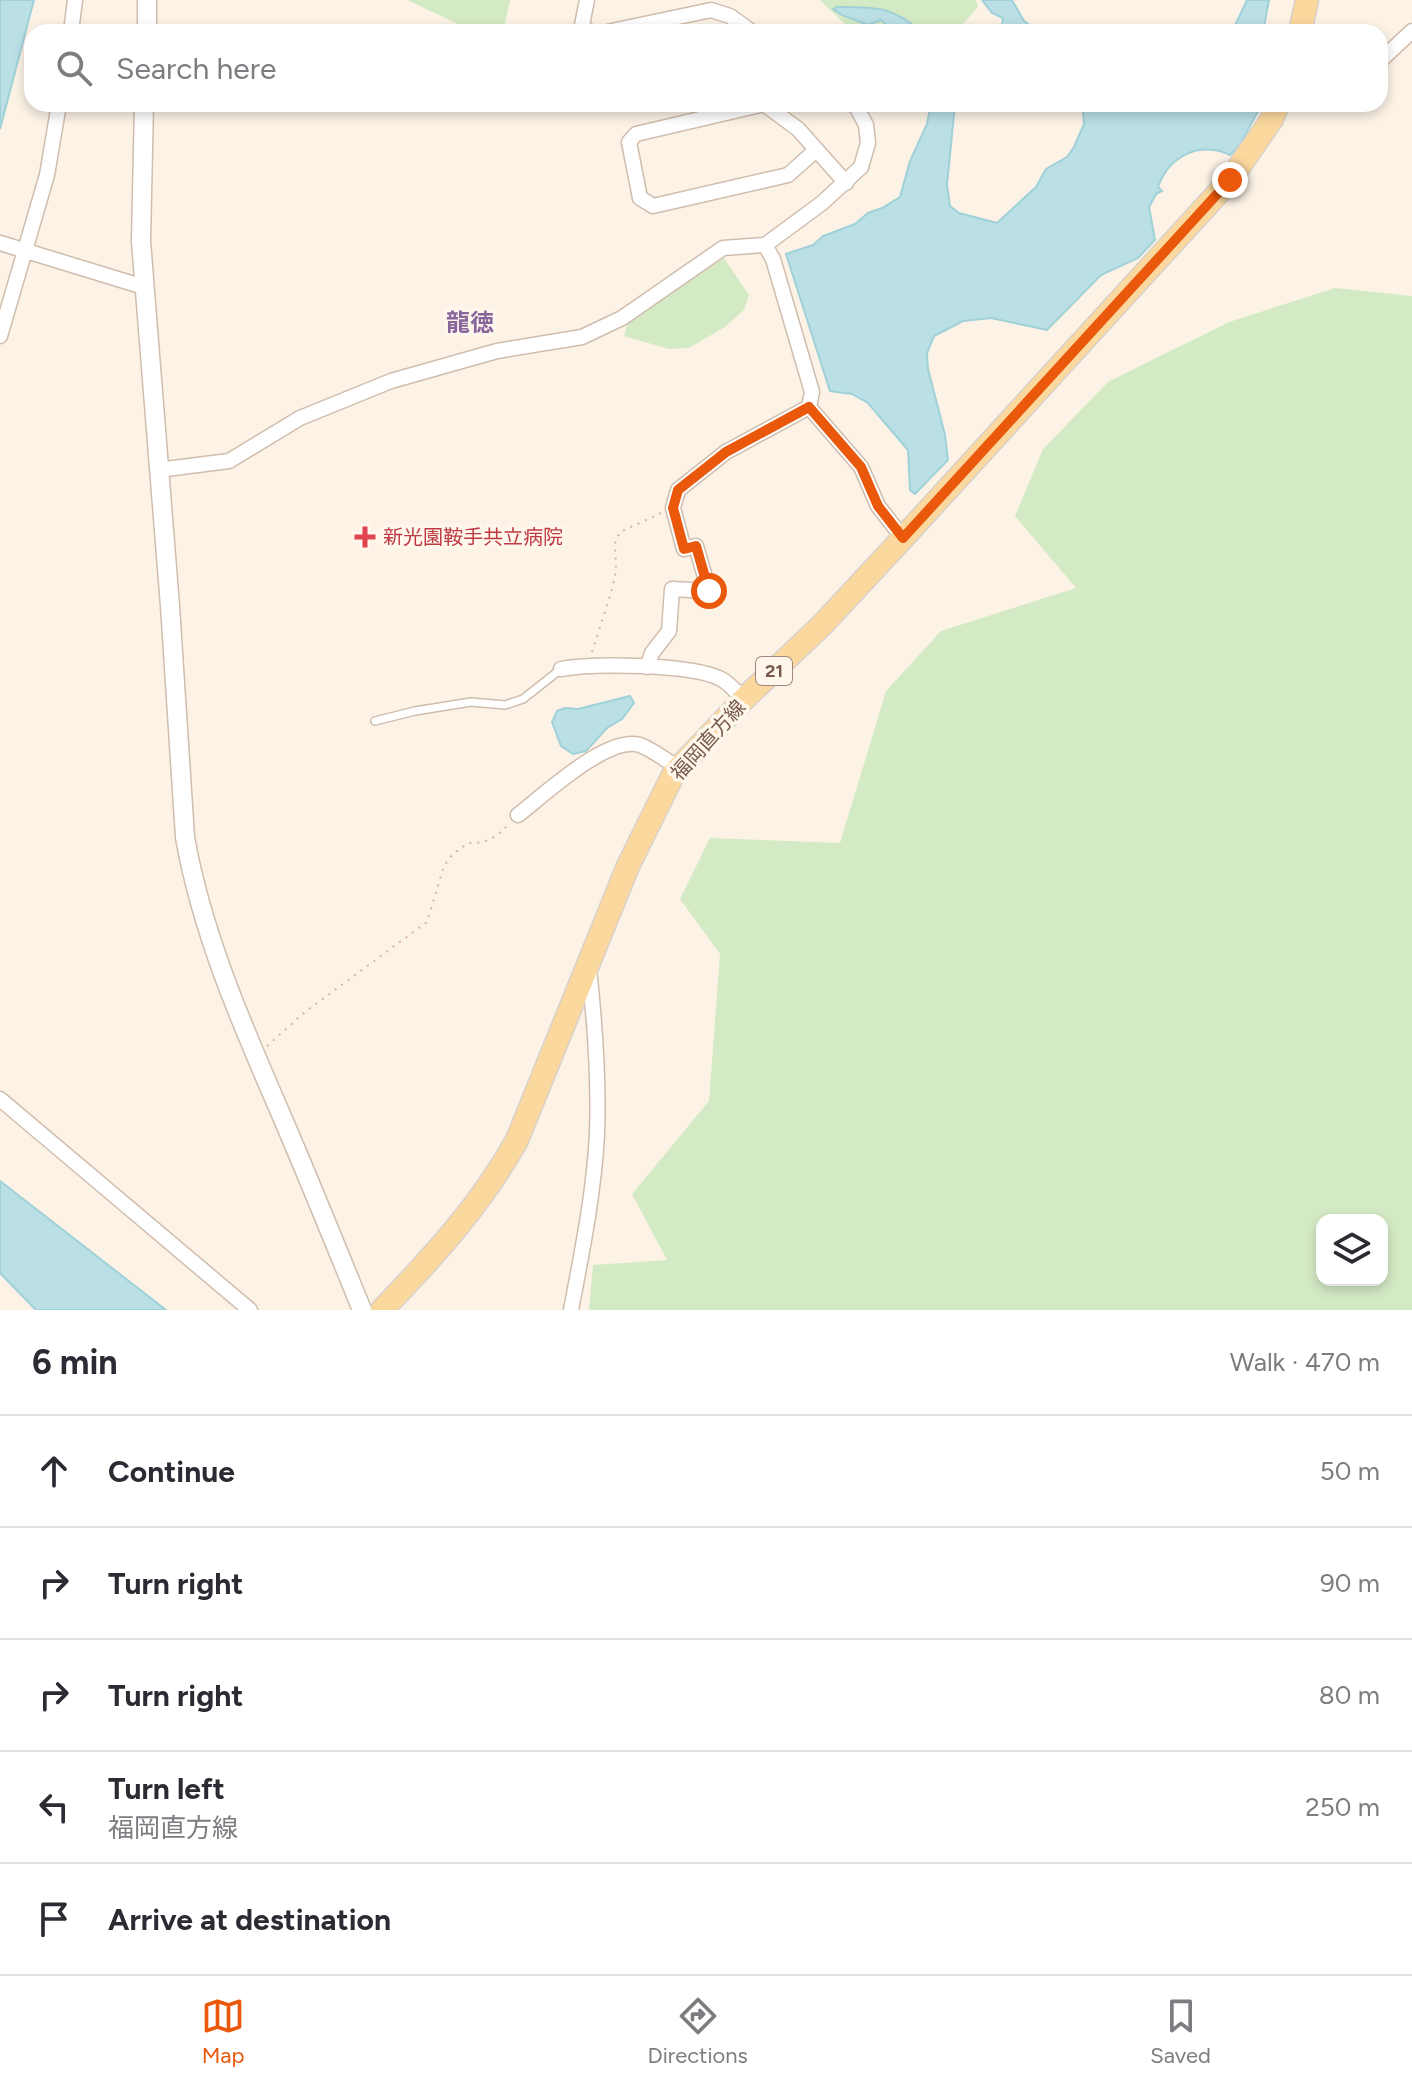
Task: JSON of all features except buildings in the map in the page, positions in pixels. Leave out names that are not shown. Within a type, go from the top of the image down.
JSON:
[{"type":"main road","points":[[1302,24],[1307,0]]},
{"type":"main road","name":"福岡直方線","points":[[382,1310],[471,1214],[498,1175],[534,1103],[628,866],[678,768],[744,699],[822,625],[1230,180],[1275,112]]},
{"type":"street","points":[[72,24],[75,0]]},
{"type":"street","points":[[147,0],[147,24]]},
{"type":"street","points":[[582,24],[587,0]]},
{"type":"street","points":[[645,24],[711,10],[730,16],[741,24]]},
{"type":"street","points":[[1388,54],[1412,31]]},
{"type":"street","points":[[0,336],[20,249],[47,175],[58,112]]},
{"type":"street","points":[[144,112],[141,207],[144,287],[187,850],[196,889],[236,1006],[362,1310]]},
{"type":"street","points":[[730,112],[636,134],[629,142],[640,198],[653,206],[788,175],[815,151]]},
{"type":"street","points":[[775,112],[798,129],[846,183]]},
{"type":"street","points":[[158,470],[229,461],[300,418],[391,381],[497,351],[582,337],[622,318],[723,248],[765,245],[846,183],[861,167],[868,143],[866,125],[859,112]]},
{"type":"street","points":[[0,243],[144,287]]},
{"type":"street","points":[[765,245],[773,259],[812,392],[809,407]]},
{"type":"street","points":[[809,407],[861,467],[878,506],[903,538]]},
{"type":"street","points":[[647,667],[652,653],[669,631],[672,589],[709,591],[696,546],[684,549],[673,508],[678,490],[726,452],[809,407]]},
{"type":"street","points":[[561,669],[588,664],[696,672],[721,679],[744,699]]},
{"type":"street","points":[[518,815],[568,776],[620,744],[638,745],[678,768]]},
{"type":"street","points":[[571,1310],[592,1189],[597,1135],[596,1040],[588,962]]},
{"type":"street","points":[[0,1099],[250,1310]]},
{"type":"lane","points":[[375,721],[471,702],[505,705],[523,699],[561,669]]},
{"type":"path","points":[[588,664],[611,593],[616,571],[615,543],[620,532],[673,508]]},
{"type":"path","points":[[256,1057],[305,1012],[427,922],[444,866],[452,855],[468,843],[482,844],[497,836],[518,815]]},
{"type":"green space","points":[[407,0],[510,0],[505,24],[458,24]]},
{"type":"green space","points":[[820,0],[976,0],[978,7],[963,24],[845,24]]},
{"type":"green space","points":[[724,258],[749,295],[744,310],[725,327],[689,348],[669,349],[624,336],[628,322]]},
{"type":"green space","points":[[1335,288],[1412,296],[1412,1310],[589,1310],[593,1265],[667,1260],[632,1194],[709,1101],[720,954],[680,899],[710,838],[840,843],[886,691],[941,631],[1076,588],[1015,516],[1043,449],[1108,382],[1229,322]]},
{"type":"water","points":[[0,0],[34,0],[28,24],[24,24],[24,38],[0,129]]},
{"type":"water","points":[[982,0],[1012,0],[1028,24],[1002,24],[1003,18],[992,13]]},
{"type":"water","points":[[1247,0],[1269,0],[1264,24],[1236,24]]},
{"type":"water","points":[[862,7],[882,10],[912,24],[886,24],[881,20],[865,24],[833,9]]},
{"type":"water","points":[[929,112],[954,112],[947,185],[950,206],[959,213],[997,223],[1036,187],[1046,169],[1067,157],[1084,124],[1083,112],[1258,112],[1239,146],[1230,155],[1218,151],[1196,151],[1186,154],[1170,167],[1158,187],[1162,191],[1156,194],[1149,207],[1155,240],[1138,258],[1101,275],[1047,330],[991,318],[963,321],[934,336],[927,353],[928,369],[945,435],[948,460],[915,494],[910,490],[908,450],[868,403],[852,394],[830,391],[786,254],[813,245],[823,236],[855,224],[868,213],[900,197],[910,161]]},
{"type":"water","points":[[630,696],[634,703],[622,719],[607,728],[586,751],[573,754],[561,746],[552,722],[557,711]]},
{"type":"water","points":[[0,1181],[166,1310],[36,1310],[0,1273]]},
{"type":"place","name":"新光園鞍手共立病院","points":[[365,537]]},
{"type":"district","name":"龍徳","points":[[470,322]]},
{"type":"route","points":[[709,591],[696,546],[684,549],[673,508],[678,490],[726,452],[809,407],[861,467],[878,506],[903,538],[1230,180]]}]
